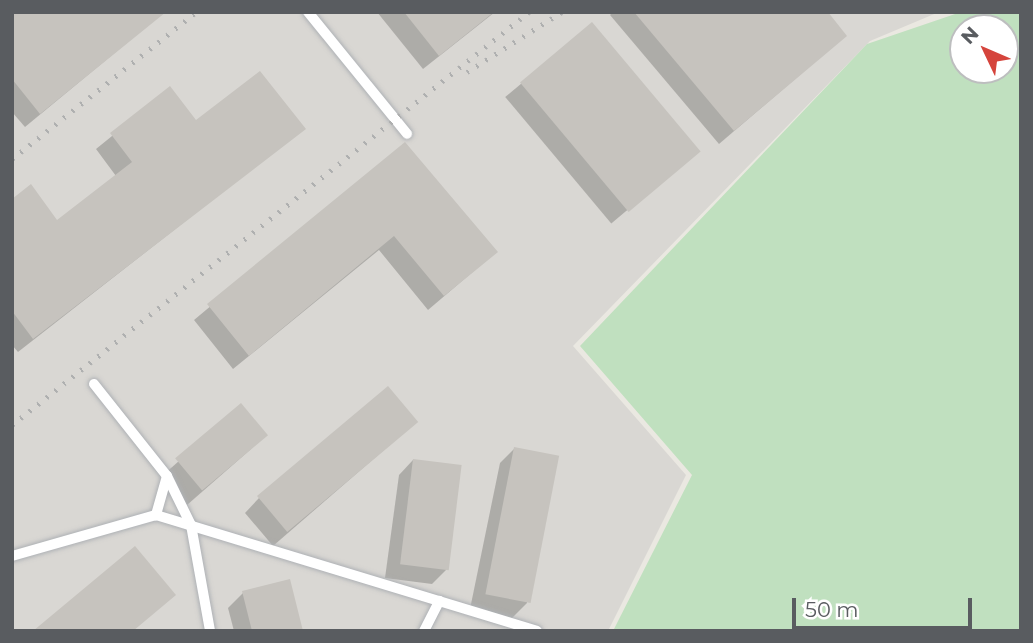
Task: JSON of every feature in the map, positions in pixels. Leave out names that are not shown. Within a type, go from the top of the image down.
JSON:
[{"type":"lane","points":[[308,12],[407,134]]},
{"type":"lane","points":[[94,384],[167,476],[191,525],[210,631]]},
{"type":"lane","points":[[156,514],[167,476]]},
{"type":"lane","points":[[12,556],[72,542],[156,514],[537,631]]},
{"type":"lane","points":[[424,631],[439,601]]},
{"type":"shaded area","points":[[12,12],[939,12],[870,41],[573,346],[686,475],[608,631],[12,631]]},
{"type":"green space","points":[[1021,12],[1021,631],[613,631],[692,475],[580,346],[867,44],[949,16],[949,84],[1019,84],[1019,14],[955,14]]},
{"type":"building","points":[[12,12],[166,12],[40,114],[12,79]]},
{"type":"building","points":[[404,12],[494,12],[439,56]]},
{"type":"building","points":[[634,12],[828,12],[847,36],[734,131]]},
{"type":"building","points":[[592,22],[701,151],[629,212],[520,82]]},
{"type":"building","points":[[260,71],[306,129],[33,339],[12,311],[12,199],[31,184],[57,220],[132,162],[110,133],[170,86],[196,120]]},
{"type":"building","points":[[405,142],[498,252],[444,296],[394,236],[249,356],[207,304]]},
{"type":"building","points":[[388,386],[418,422],[287,532],[257,496]]},
{"type":"building","points":[[241,403],[268,435],[202,490],[175,458]]},
{"type":"building","points":[[514,447],[559,456],[531,603],[485,594]]},
{"type":"building","points":[[413,459],[462,465],[449,570],[400,564]]},
{"type":"building","points":[[135,546],[176,595],[133,631],[33,631]]},
{"type":"building","points":[[290,579],[303,631],[252,631],[242,591]]},
{"type":"railway","points":[[12,159],[196,12]]},
{"type":"railway","points":[[12,425],[529,12]]},
{"type":"railway","points":[[467,72],[562,12]]}]
